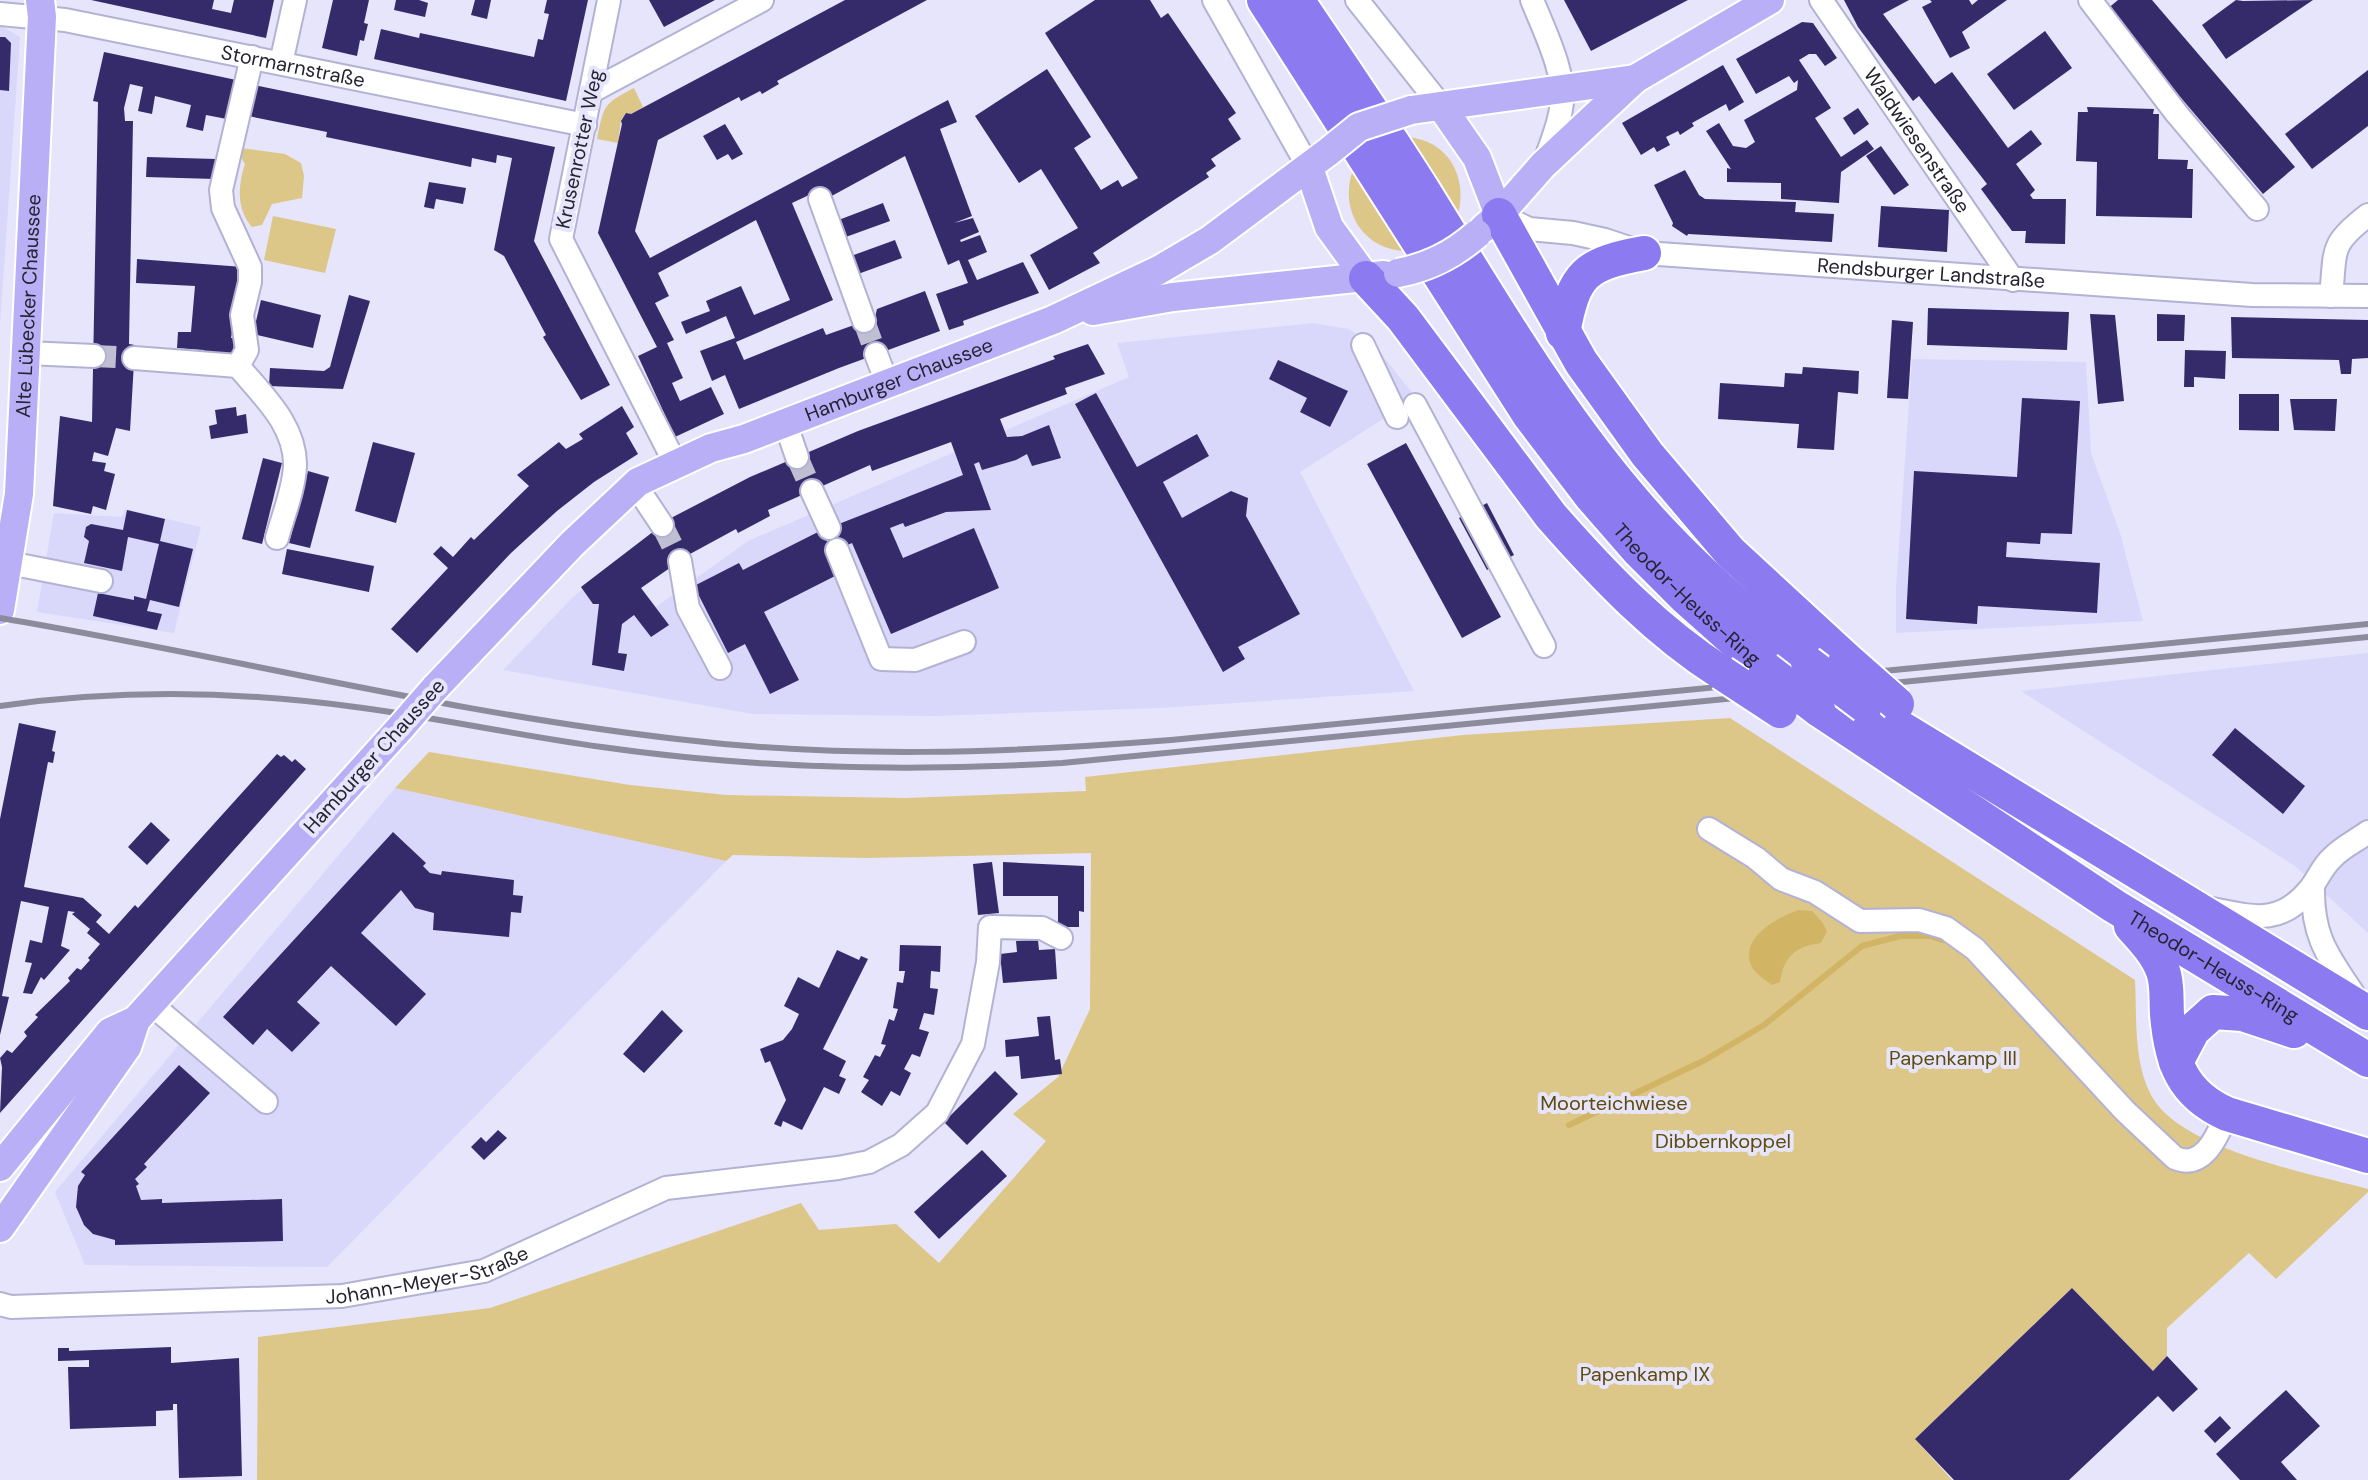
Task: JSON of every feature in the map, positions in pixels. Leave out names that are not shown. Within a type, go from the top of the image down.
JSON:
[{"type":"highway","name":"Theodor-Heuss-Ring","points":[[1264,0],[1530,416],[1591,496],[1639,551],[1730,639],[1818,709],[1927,783],[2114,906],[2362,1056]]},
{"type":"highway","name":"Theodor-Heuss-Ring","points":[[1297,0],[1421,188],[1538,375],[1629,496],[1710,581],[1808,663],[1881,705],[1978,773],[2366,1012]]},
{"type":"highway","points":[[1488,224],[1615,412],[1707,527],[1754,576],[1846,659],[1881,705]]},
{"type":"highway","points":[[1563,333],[1571,296],[1579,280],[1607,261],[1644,253]]},
{"type":"highway","points":[[1382,276],[1403,318],[1551,516],[1662,631],[1780,711],[1927,783]]},
{"type":"highway","points":[[2114,906],[2143,939],[2163,969],[2169,1034],[2181,1076],[2190,1089],[2212,1107],[2227,1114],[2368,1156]]},
{"type":"highway","points":[[2176,1062],[2193,1030],[2204,1018],[2213,1012],[2225,1011],[2243,1014],[2362,1056]]},
{"type":"main road","name":"Hamburger Chaussee","points":[[1053,320],[1173,297],[1382,276],[1429,266],[1463,247],[1543,165],[1635,79],[1770,0]]},
{"type":"main road","name":"Alte Lübecker Chaussee","points":[[0,610],[19,494],[41,9]]},
{"type":"main road","name":"Hamburger Chaussee","points":[[632,499],[638,482],[675,463],[1053,320],[1159,270],[1197,248],[1359,127],[1411,110],[1635,79]]},
{"type":"main road","points":[[1441,106],[1477,158],[1488,224]]},
{"type":"main road","points":[[1318,160],[1329,227],[1382,276]]},
{"type":"main road","name":"Hamburger Chaussee","points":[[0,1228],[127,1047],[144,1012],[435,688],[572,544],[632,499],[722,460],[744,439]]},
{"type":"main road","name":"Hamburger Chaussee","points":[[0,1167],[110,1032],[144,1012]]},
{"type":"street","points":[[281,63],[295,0]]},
{"type":"street","name":"Krusenrotter Weg","points":[[609,0],[561,239],[675,463]]},
{"type":"street","points":[[592,91],[762,0]]},
{"type":"street","points":[[1214,0],[1318,160]]},
{"type":"street","points":[[1357,0],[1441,106]]},
{"type":"street","points":[[1532,0],[1550,45],[1562,90],[1562,107],[1543,165]]},
{"type":"street","name":"Waldwiesenstraße","points":[[1821,0],[2013,280]]},
{"type":"street","points":[[2090,0],[2177,114],[2257,209]]},
{"type":"street","name":"Stormarnstraße","points":[[0,14],[41,9],[252,57],[585,125]]},
{"type":"street","points":[[238,366],[247,350],[242,315],[250,282],[250,267],[223,208],[221,190],[252,57]]},
{"type":"street","points":[[820,199],[864,321]]},
{"type":"street","points":[[2331,296],[2336,245],[2344,233],[2368,215]]},
{"type":"street","name":"Rendsburger Landstraße","points":[[1488,224],[1573,233],[1644,253],[2252,295],[2368,296]]},
{"type":"street","points":[[1363,345],[1406,411],[1544,646]]},
{"type":"street","points":[[27,353],[94,356]]},
{"type":"street","points":[[876,354],[887,383]]},
{"type":"street","points":[[134,358],[238,366],[282,420],[293,445],[295,468],[277,538]]},
{"type":"street","points":[[785,422],[797,457]]},
{"type":"street","points":[[812,491],[829,528]]},
{"type":"street","points":[[632,499],[662,525]]},
{"type":"street","points":[[837,550],[881,659],[915,660],[964,642]]},
{"type":"street","points":[[680,561],[688,608],[720,668]]},
{"type":"street","points":[[9,563],[101,581]]},
{"type":"street","points":[[1709,829],[1756,858],[1781,879],[1815,892],[1860,921],[1919,920],[1946,928],[1975,949],[2125,1111],[2165,1152],[2175,1158],[2184,1162],[2201,1157],[2227,1114]]},
{"type":"street","points":[[2195,906],[2252,916],[2275,915],[2297,904],[2313,887],[2332,857],[2367,835]]},
{"type":"street","points":[[2313,887],[2312,911],[2317,936],[2366,1012]]},
{"type":"street","name":"Johann-Meyer-Straße","points":[[0,1304],[11,1307],[342,1296],[484,1271],[666,1188],[869,1162],[901,1145],[937,1113],[973,1044],[988,962],[990,927],[1042,928],[1061,938]]},
{"type":"street","points":[[144,1012],[266,1102]]},
{"type":"shaded area","points":[[0,25],[20,37],[0,325]]},
{"type":"shaded area","points":[[1313,323],[1349,329],[1379,351],[1416,398],[1300,472],[1414,691],[1159,708],[935,716],[753,714],[503,670],[572,598],[619,558],[656,607],[748,541],[1129,377],[1117,343]]},
{"type":"shaded area","points":[[1912,359],[2086,362],[2091,453],[2120,533],[2143,621],[1896,633],[1896,589]]},
{"type":"shaded area","points":[[125,509],[201,527],[174,633],[37,612],[54,513],[122,517]]},
{"type":"shaded area","points":[[2368,653],[2368,933],[2295,866],[2021,691]]},
{"type":"shaded area","points":[[395,788],[726,861],[327,1267],[85,1265],[55,1192]]},
{"type":"shaded area","points":[[1798,910],[1812,911],[1827,931],[1821,943],[1793,954],[1785,965],[1780,982],[1772,985],[1751,966],[1749,952],[1764,929]]},
{"type":"green space","points":[[634,88],[643,107],[631,114],[626,113],[621,120],[618,143],[597,139],[606,107]]},
{"type":"green space","points":[[1407,137],[1434,145],[1452,163],[1460,187],[1458,214],[1456,215]]},
{"type":"green space","points":[[241,148],[285,154],[301,163],[304,176],[302,198],[272,204],[262,225],[252,227],[243,213],[240,188],[245,164],[239,154]]},
{"type":"green space","points":[[1356,171],[1403,251],[1376,243],[1358,225],[1349,201],[1352,173]]},
{"type":"green space","points":[[273,216],[336,229],[325,273],[264,260]]},
{"type":"green space","name":"Moorteichwiese","points":[[1730,718],[2135,980],[2141,1068],[2151,1095],[2166,1114],[2189,1131],[2217,1145],[2281,1167],[2368,1189],[2368,1192],[2276,1279],[2249,1253],[2167,1328],[2167,1356],[2153,1371],[2072,1288],[1915,1439],[1952,1480],[257,1480],[258,1337],[490,1308],[801,1203],[819,1230],[896,1224],[939,1263],[1046,1141],[1013,1114],[1058,1077],[1090,1009],[1091,853],[867,858],[733,855],[726,861],[395,788],[429,752],[630,785],[726,795],[906,798],[1086,791],[1085,777],[1463,735]]},
{"type":"building","points":[[91,0],[214,0],[212,9],[231,13],[234,0],[274,0],[266,38]]},
{"type":"building","points":[[333,0],[369,0],[364,23],[368,24],[357,56],[322,48]]},
{"type":"building","points":[[396,0],[428,3],[425,17],[394,10]]},
{"type":"building","points":[[475,0],[491,0],[487,19],[471,15]]},
{"type":"building","points":[[547,0],[588,0],[566,101],[374,59],[381,29],[419,38],[420,33],[534,57],[538,39],[543,40],[549,14],[544,13]]},
{"type":"building","points":[[649,0],[715,0],[664,27]]},
{"type":"building","points":[[845,0],[927,0],[777,81],[779,84],[762,94],[760,91],[741,101],[739,97],[658,140],[635,231],[650,258],[948,100],[957,122],[940,129],[972,216],[954,223],[973,218],[979,232],[960,240],[980,235],[987,252],[968,260],[977,280],[1023,262],[1039,293],[963,321],[964,325],[949,330],[936,294],[968,283],[959,260],[948,265],[905,156],[828,198],[824,188],[792,203],[833,300],[736,342],[744,360],[823,328],[826,335],[871,319],[875,317],[877,309],[925,291],[940,331],[739,409],[725,375],[712,381],[700,351],[735,338],[726,316],[686,334],[681,322],[710,311],[706,301],[741,286],[754,315],[790,300],[756,220],[658,273],[669,296],[655,303],[674,340],[667,343],[683,378],[672,383],[680,401],[711,387],[724,414],[675,437],[638,356],[657,347],[598,233],[621,121],[626,113],[631,114]]},
{"type":"building","points":[[1095,0],[1150,0],[1161,18],[1168,13],[1236,113],[1228,119],[1241,139],[1211,159],[1216,166],[1206,173],[1209,177],[1093,253],[1100,263],[1049,290],[1030,255],[1078,228],[1041,169],[1019,183],[975,116],[1047,69],[1091,137],[1074,148],[1101,190],[1118,180],[1122,187],[1138,178],[1045,33]]},
{"type":"building","points":[[1564,0],[1688,0],[1591,51]]},
{"type":"building","points":[[1844,0],[1909,0],[1883,14],[1935,84],[1952,72],[2008,148],[2031,130],[2042,144],[2016,164],[2035,190],[2030,195],[2033,199],[2066,199],[2065,244],[2025,243],[2026,231],[2012,231],[1981,189],[1987,184],[1919,96],[1913,101],[1858,27]]},
{"type":"building","points":[[1930,0],[1969,0],[1972,5],[1978,0],[2007,0],[1962,32],[1970,48],[1950,58],[1922,7],[1932,2]]},
{"type":"building","points":[[2118,0],[2152,0],[2295,167],[2263,194],[2106,10]]},
{"type":"building","points":[[2236,0],[2313,0],[2226,59],[2202,25]]},
{"type":"building","points":[[1802,22],[1813,23],[1837,58],[1825,66],[1816,54],[1799,60],[1831,108],[1815,118],[1841,157],[1867,140],[1874,149],[1841,172],[1839,203],[1781,199],[1781,183],[1727,182],[1727,168],[1731,169],[1706,131],[1719,123],[1733,146],[1746,148],[1755,142],[1744,120],[1797,90],[1798,80],[1794,83],[1789,76],[1756,94],[1736,59]]},
{"type":"building","points":[[2045,31],[2072,68],[2014,110],[1987,74]]},
{"type":"building","points":[[0,37],[11,43],[9,91],[0,90]]},
{"type":"building","points":[[104,52],[241,81],[232,120],[206,115],[203,131],[186,127],[191,105],[155,96],[152,114],[138,111],[143,87],[130,84],[124,108],[125,121],[133,121],[129,344],[135,345],[130,431],[116,428],[108,456],[94,452],[92,461],[106,463],[104,471],[115,474],[106,510],[93,506],[91,514],[53,506],[60,416],[92,422],[98,102],[93,101]]},
{"type":"building","points":[[1723,65],[1744,102],[1729,111],[1726,104],[1692,123],[1694,126],[1680,135],[1678,131],[1666,137],[1670,145],[1657,152],[1654,147],[1641,155],[1622,123]]},
{"type":"building","points":[[2368,70],[2368,126],[2312,169],[2285,134]]},
{"type":"building","points":[[254,85],[555,147],[534,241],[610,385],[581,400],[543,337],[546,335],[504,256],[494,250],[512,158],[497,155],[496,163],[472,158],[471,167],[326,137],[327,132],[248,116]]},
{"type":"building","points":[[2087,107],[2154,109],[2153,114],[2159,114],[2158,159],[2188,160],[2187,169],[2193,169],[2192,218],[2096,216],[2097,162],[2076,161],[2078,112],[2088,112]]},
{"type":"building","points":[[1858,108],[1869,124],[1854,135],[1843,118]]},
{"type":"building","points":[[725,124],[743,154],[732,160],[728,154],[717,160],[703,136]]},
{"type":"building","points":[[1881,146],[1909,185],[1894,195],[1866,156]]},
{"type":"building","points":[[147,157],[216,159],[215,179],[146,177]]},
{"type":"building","points":[[1685,170],[1699,195],[1705,199],[1796,202],[1795,212],[1834,214],[1832,242],[1687,236],[1672,226],[1654,185]]},
{"type":"building","points":[[429,182],[466,188],[463,204],[436,199],[434,209],[424,207]]},
{"type":"building","points":[[883,203],[890,221],[843,238],[836,221]]},
{"type":"building","points":[[1881,206],[1949,210],[1947,252],[1878,247]]},
{"type":"building","points":[[895,240],[902,258],[858,274],[851,256]]},
{"type":"building","points":[[137,259],[243,267],[231,338],[235,338],[232,358],[204,355],[204,350],[177,348],[178,332],[191,332],[195,286],[136,283]]},
{"type":"building","points":[[349,295],[370,301],[343,389],[269,386],[270,368],[324,371],[330,367]]},
{"type":"building","points":[[261,300],[321,315],[313,348],[253,334]]},
{"type":"building","points":[[1928,308],[2069,312],[2067,350],[1927,345]]},
{"type":"building","points":[[2090,314],[2115,315],[2124,401],[2098,404]]},
{"type":"building","points":[[2157,314],[2185,315],[2184,341],[2157,341]]},
{"type":"building","points":[[2231,317],[2368,320],[2368,358],[2352,359],[2351,374],[2341,374],[2339,360],[2232,358]]},
{"type":"building","points":[[1892,320],[1913,322],[1908,399],[1887,398]]},
{"type":"building","points":[[1088,344],[1105,374],[1065,388],[1067,394],[1000,419],[1007,437],[1022,436],[1049,425],[1061,458],[1032,466],[1027,454],[982,470],[979,462],[974,464],[991,510],[946,512],[905,527],[903,523],[890,528],[903,558],[974,528],[999,588],[891,634],[852,543],[826,555],[837,575],[764,612],[799,680],[770,694],[745,644],[728,653],[694,586],[739,563],[743,570],[816,533],[963,475],[951,442],[872,471],[870,465],[768,510],[770,516],[738,533],[736,529],[690,554],[641,588],[669,625],[651,637],[634,615],[622,624],[618,653],[627,654],[624,671],[592,665],[599,604],[593,604],[581,587],[671,518],[750,477],[858,431]]},
{"type":"building","points":[[2185,350],[2226,351],[2225,379],[2194,377],[2194,387],[2184,387]]},
{"type":"building","points":[[1278,360],[1348,391],[1330,427],[1300,412],[1307,398],[1269,379]]},
{"type":"building","points":[[1803,367],[1859,371],[1858,394],[1838,392],[1834,450],[1797,448],[1799,424],[1718,419],[1720,383],[1784,387],[1785,373],[1802,374]]},
{"type":"building","points":[[1096,393],[1137,467],[1197,434],[1209,456],[1163,482],[1182,518],[1231,491],[1248,498],[1246,516],[1300,614],[1238,647],[1245,659],[1223,672],[1075,404]]},
{"type":"building","points":[[2239,394],[2279,394],[2279,431],[2239,430]]},
{"type":"building","points":[[2022,398],[2080,401],[2072,534],[2041,533],[2040,544],[2007,542],[2006,557],[2100,563],[2097,613],[1978,606],[1977,624],[1906,619],[1914,471],[2017,477]]},
{"type":"building","points":[[2290,399],[2337,399],[2335,431],[2294,430]]},
{"type":"building","points":[[622,406],[634,427],[626,433],[638,454],[594,482],[557,511],[511,553],[417,653],[391,629],[448,568],[433,554],[441,546],[453,557],[529,486],[517,475],[559,442],[566,449],[583,439],[579,434]]},
{"type":"building","points":[[236,407],[237,416],[246,414],[248,433],[211,439],[209,426],[217,424],[215,410]]},
{"type":"building","points":[[373,442],[415,453],[396,523],[355,511]]},
{"type":"building","points":[[1406,443],[1501,617],[1462,638],[1367,464]]},
{"type":"building","points":[[263,458],[282,463],[262,544],[242,539]]},
{"type":"building","points":[[308,471],[329,477],[310,548],[289,543]]},
{"type":"building","points":[[1487,503],[1514,555],[1487,570],[1459,518]]},
{"type":"building","points":[[127,510],[165,519],[160,541],[193,549],[179,607],[150,600],[147,611],[162,614],[157,630],[93,616],[98,593],[134,600],[134,596],[146,599],[159,544],[128,537],[122,571],[84,563],[89,541],[84,537],[86,527],[91,524],[123,530]]},
{"type":"building","points":[[287,549],[374,566],[369,592],[282,574]]},
{"type":"building","points":[[19,723],[56,731],[53,763],[48,762],[24,887],[83,898],[102,915],[96,922],[109,934],[135,905],[138,908],[277,754],[281,757],[284,755],[292,762],[295,759],[306,769],[0,1113],[0,1058],[7,1050],[12,1053],[27,1036],[24,1032],[38,1017],[35,1015],[70,981],[68,978],[77,968],[81,970],[100,944],[87,933],[90,929],[72,914],[75,912],[68,911],[61,946],[70,950],[44,980],[41,977],[32,994],[23,993],[32,963],[25,962],[30,940],[42,943],[49,907],[21,901],[2,996],[9,997],[0,1035],[0,819]]},
{"type":"building","points":[[2235,728],[2305,786],[2283,814],[2212,755]]},
{"type":"building","points":[[151,822],[170,840],[147,865],[128,847]]},
{"type":"building","points":[[393,832],[426,863],[423,866],[430,873],[441,875],[442,871],[514,880],[513,895],[523,896],[521,913],[511,912],[509,937],[433,930],[434,913],[415,908],[401,890],[361,933],[426,994],[396,1026],[331,966],[297,1002],[320,1023],[292,1052],[267,1029],[253,1045],[223,1017]]},
{"type":"building","points":[[992,862],[999,913],[978,915],[973,864]]},
{"type":"building","points":[[1003,862],[1084,866],[1084,912],[1079,911],[1079,927],[1058,927],[1058,896],[1003,896]]},
{"type":"building","points":[[1038,940],[1039,950],[1055,949],[1057,979],[1003,983],[1000,954],[1017,952],[1016,941]]},
{"type":"building","points":[[900,945],[941,946],[940,972],[931,971],[930,988],[938,989],[934,1015],[924,1013],[919,1029],[929,1032],[920,1057],[912,1054],[904,1069],[911,1073],[900,1096],[891,1091],[882,1106],[861,1092],[869,1080],[863,1077],[875,1055],[880,1057],[886,1045],[881,1044],[889,1019],[894,1021],[898,1009],[893,1008],[897,982],[903,983],[905,971],[899,971]]},
{"type":"building","points":[[837,950],[859,960],[861,956],[868,959],[823,1049],[846,1061],[839,1076],[846,1079],[839,1094],[824,1087],[802,1130],[783,1121],[781,1127],[774,1124],[786,1100],[770,1061],[765,1063],[760,1049],[783,1040],[792,1029],[799,1014],[784,1006],[798,977],[819,988]]},
{"type":"building","points":[[662,1010],[683,1031],[644,1073],[623,1054]]},
{"type":"building","points":[[1050,1016],[1055,1060],[1060,1059],[1062,1074],[1021,1079],[1019,1056],[1006,1057],[1005,1040],[1039,1036],[1037,1017]]},
{"type":"building","points":[[179,1065],[210,1093],[144,1164],[147,1167],[135,1179],[139,1184],[136,1186],[141,1200],[162,1199],[162,1203],[282,1199],[283,1241],[115,1245],[115,1240],[93,1234],[84,1225],[76,1207],[78,1186],[85,1175],[81,1172]]},
{"type":"building","points":[[995,1071],[1018,1094],[967,1145],[944,1122]]},
{"type":"building","points":[[498,1130],[507,1138],[484,1160],[471,1147],[481,1137],[486,1142]]},
{"type":"building","points":[[982,1150],[1007,1176],[939,1239],[914,1212]]},
{"type":"building","points":[[2072,1288],[2153,1371],[2167,1356],[2198,1389],[2173,1412],[2158,1396],[2069,1480],[1954,1480],[1915,1439]]},
{"type":"building","points":[[171,1347],[171,1363],[239,1358],[242,1476],[179,1478],[177,1404],[173,1404],[173,1410],[156,1411],[156,1426],[70,1429],[68,1367],[89,1367],[89,1360],[58,1361],[58,1348],[69,1348],[69,1351]]},
{"type":"building","points":[[2286,1390],[2320,1426],[2281,1462],[2297,1480],[2240,1480],[2216,1454]]},
{"type":"building","points":[[2220,1416],[2231,1428],[2215,1443],[2204,1431]]},
{"type":"waterway","points":[[1569,1125],[1705,1060],[1764,1025],[1862,946],[1900,936],[1931,936],[1942,940]]},
{"type":"tunnel","points":[[864,321],[876,354]]},
{"type":"tunnel","points":[[94,356],[134,358]]},
{"type":"tunnel","points":[[797,457],[812,491]]},
{"type":"tunnel","points":[[662,525],[680,561]]},
{"type":"railway","points":[[0,618],[422,699],[592,728],[739,745],[862,752],[986,751],[1171,740],[2368,624]]},
{"type":"railway","points":[[0,706],[90,697],[227,695],[318,702],[572,743],[717,760],[831,767],[1004,766],[1062,763],[2368,637]]},
{"type":"park label","name":"Papenkamp III","points":[[1953,1058]]},
{"type":"park label","name":"Dibbernkoppel","points":[[1723,1141]]},
{"type":"park label","name":"Papenkamp IX","points":[[1645,1374]]}]
